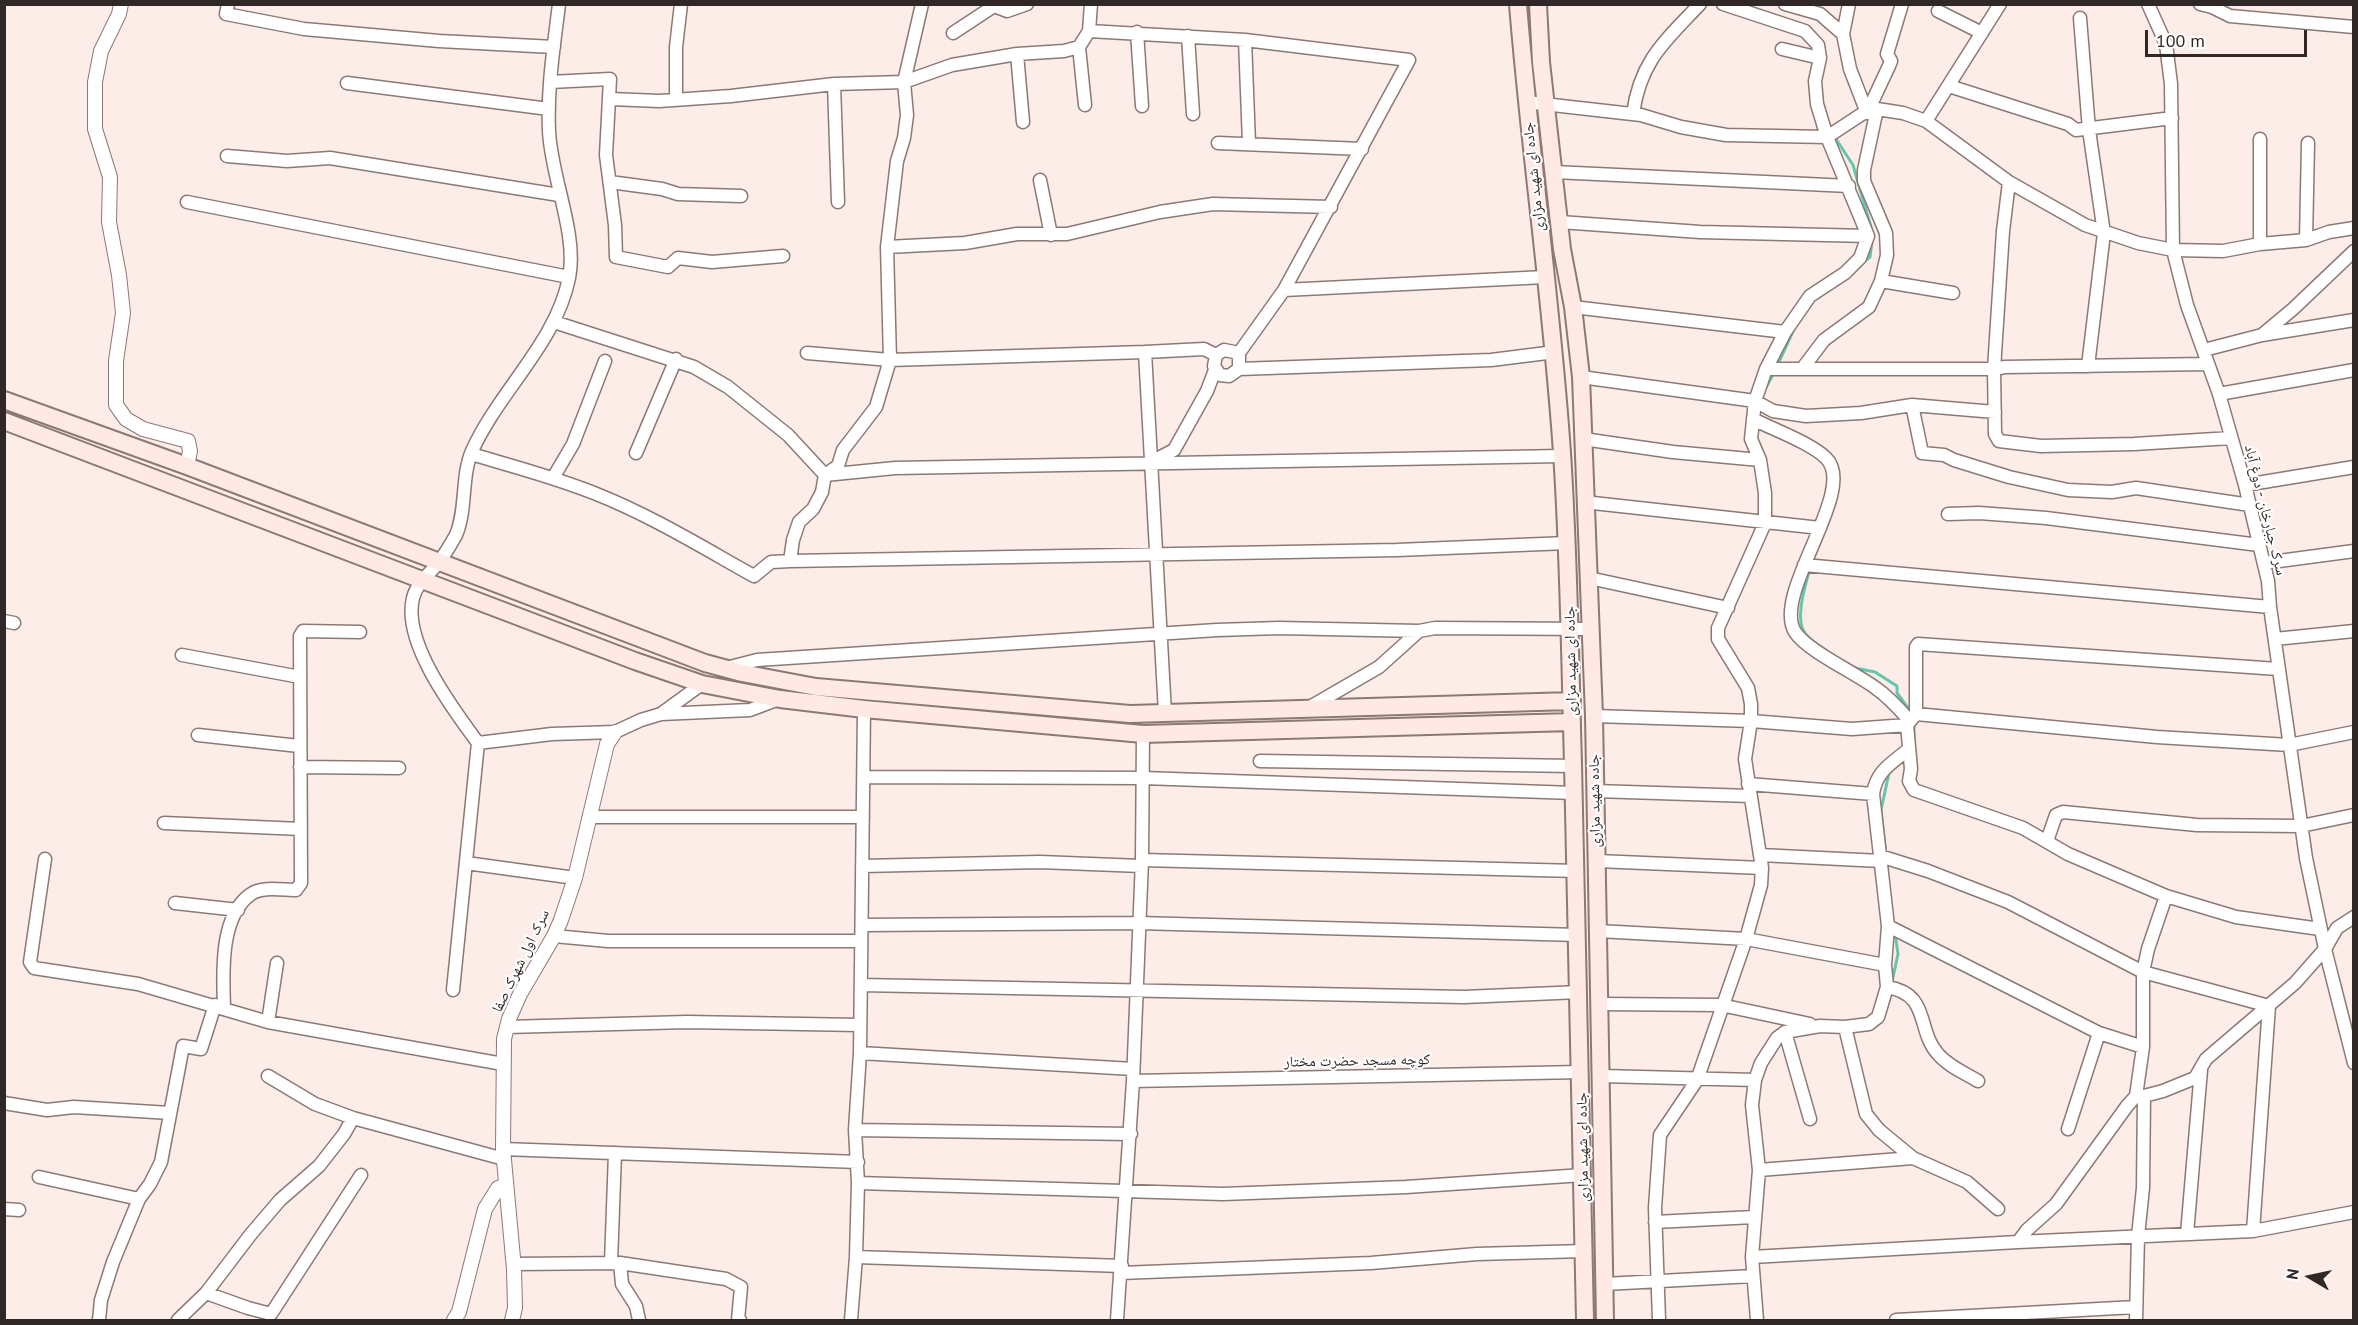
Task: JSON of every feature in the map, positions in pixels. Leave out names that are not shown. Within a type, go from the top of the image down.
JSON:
[{"type":"main road","name":"جاده ای شهید مزاری","points":[[1518,4],[1526,102],[1555,352],[1563,456],[1571,630],[1580,992],[1584,1320]]},
{"type":"main road","name":"جاده ای شهید مزاری","points":[[1538,4],[1546,103],[1568,282]]},
{"type":"main road","name":"جاده شهید مزاری","points":[[1568,282],[1581,376],[1584,502],[1591,629],[1602,1076],[1605,1320]]},
{"type":"main road","points":[[4,400],[187,466],[705,663],[742,674],[827,688],[1130,714],[1572,701]]},
{"type":"main road","points":[[4,421],[635,661],[702,684],[736,692],[864,709],[1143,734],[1572,722]]},
{"type":"main road","points":[[736,692],[742,674]]},
{"type":"street","points":[[121,4],[119,14],[101,51],[96,82],[95,129],[110,177],[109,222],[119,275],[123,313],[116,361],[116,405],[126,419],[143,429],[188,441],[190,451],[187,466]]},
{"type":"street","points":[[228,4],[226,14],[304,29],[439,41],[554,47]]},
{"type":"street","points":[[453,990],[478,743],[448,701],[422,655],[411,620],[413,598],[422,580],[439,562],[457,533],[471,454],[482,432],[554,322],[569,277],[571,243],[559,195],[549,132],[550,82],[559,4]]},
{"type":"street","points":[[676,99],[676,56],[681,4]]},
{"type":"street","points":[[790,561],[799,522],[813,509],[822,492],[825,475],[838,466],[843,450],[876,407],[890,360],[886,247],[897,161],[904,138],[907,116],[904,82],[922,4]]},
{"type":"street","points":[[953,33],[994,6],[1007,10],[1027,4]]},
{"type":"street","points":[[1085,105],[1079,47],[1089,31],[1091,4]]},
{"type":"street","points":[[1633,114],[1637,89],[1646,66],[1672,33],[1700,4]]},
{"type":"street","points":[[1659,1320],[1655,1222],[1660,1135],[1696,1080],[1746,939],[1761,885],[1761,861],[1745,759],[1751,722],[1751,704],[1748,688],[1718,639],[1718,628],[1765,523],[1765,493],[1760,460],[1751,439],[1755,401],[1766,369],[1785,332],[1810,296],[1845,273],[1860,258],[1868,236],[1827,137],[1817,104],[1815,81],[1820,58],[1818,45],[1805,31],[1723,4]]},
{"type":"street","points":[[1785,4],[1820,14],[1843,34]]},
{"type":"street","points":[[1849,4],[1843,34],[1850,69],[1872,111]]},
{"type":"street","points":[[1802,369],[1824,340],[1869,307],[1881,281],[1887,255],[1886,232],[1864,181],[1864,170],[1872,111],[1889,66],[1890,58],[1887,54],[1902,4]]},
{"type":"street","points":[[1926,121],[2000,4]]},
{"type":"street","name":"سرک جبارخان - دوغ آباد","points":[[2148,4],[2166,44],[2171,84],[2173,250],[2187,305],[2219,394],[2264,563],[2301,826],[2320,929],[2354,1064]]},
{"type":"street","points":[[2200,4],[2230,16],[2354,27]]},
{"type":"street","points":[[1938,11],[1982,33]]},
{"type":"street","points":[[2080,18],[2089,130],[2104,233],[2088,366]]},
{"type":"street","points":[[1089,31],[1245,40],[1409,60],[1284,290],[1239,353],[1239,369]]},
{"type":"street","points":[[1137,32],[1142,106]]},
{"type":"street","points":[[1188,36],[1193,114]]},
{"type":"street","points":[[1245,40],[1250,142]]},
{"type":"street","points":[[611,99],[731,96],[834,84],[904,82],[952,65],[1017,54],[1064,51],[1079,47]]},
{"type":"street","points":[[1782,49],[1820,58]]},
{"type":"street","points":[[1017,54],[1023,122]]},
{"type":"street","points":[[550,82],[610,79],[611,99],[606,155],[615,225],[615,257],[668,267],[678,258],[712,261],[783,256]]},
{"type":"street","points":[[347,83],[549,109]]},
{"type":"street","points":[[834,84],[838,202]]},
{"type":"street","points":[[1949,86],[2068,124],[2076,130],[2172,118]]},
{"type":"street","points":[[1526,102],[1633,114],[1681,127],[1726,135],[1827,137],[1872,111],[1903,113],[1926,121],[2009,182],[2085,225],[2138,243],[2173,250],[2223,251],[2260,244],[2306,240],[2329,232],[2354,228]]},
{"type":"street","points":[[2260,139],[2260,244]]},
{"type":"street","points":[[1218,143],[1250,142],[1362,148]]},
{"type":"street","points":[[2306,240],[2308,143]]},
{"type":"street","points":[[227,156],[287,160],[330,158],[559,195]]},
{"type":"street","points":[[1554,172],[1849,186]]},
{"type":"street","points":[[1040,180],[1051,235]]},
{"type":"street","points":[[610,182],[678,194],[741,195]]},
{"type":"street","points":[[2009,182],[2003,231],[1994,369],[1995,434],[1999,441],[2042,446],[2134,444],[2231,438]]},
{"type":"street","points":[[187,202],[569,277]]},
{"type":"street","points":[[886,247],[965,243],[1017,234],[1067,234],[1160,212],[1213,204],[1330,207]]},
{"type":"street","points":[[1560,222],[1700,232],[1868,236]]},
{"type":"street","points":[[2262,335],[2293,309],[2354,250]]},
{"type":"street","points":[[1284,290],[1545,277]]},
{"type":"street","points":[[1881,281],[1953,293]]},
{"type":"street","points":[[1573,308],[1785,332]]},
{"type":"street","points":[[2204,350],[2262,335],[2354,320]]},
{"type":"street","points":[[554,322],[676,359],[694,367],[728,387],[788,435],[825,475]]},
{"type":"street","points":[[807,353],[890,360],[1204,349],[1216,355]]},
{"type":"street","points":[[1151,462],[1174,450],[1207,391],[1215,370],[1216,355],[1224,350],[1239,353]]},
{"type":"street","points":[[1145,352],[1165,713]]},
{"type":"street","points":[[1215,370],[1220,375],[1229,376],[1239,369],[1491,360],[1555,352]]},
{"type":"street","points":[[636,453],[676,359]]},
{"type":"street","points":[[554,478],[573,444],[605,361]]},
{"type":"street","points":[[1766,369],[1994,369],[2207,364]]},
{"type":"street","points":[[2219,394],[2354,370]]},
{"type":"street","points":[[1581,376],[1755,401],[1773,411],[1806,416],[1862,413],[1912,405],[1995,412]]},
{"type":"street","points":[[1912,405],[1922,453],[1950,456],[1954,460],[2009,477],[2068,490],[2112,492],[2136,488],[2250,505]]},
{"type":"street","points":[[1753,419],[1827,459],[1831,470],[1833,487],[1792,603],[1790,621],[1795,632],[1844,669],[1878,689],[1911,720]]},
{"type":"street","points":[[1583,439],[1673,452],[1760,460]]},
{"type":"street","points":[[471,454],[554,478],[596,494],[650,519],[754,576],[771,562],[790,561],[1385,550],[1567,543]]},
{"type":"street","points":[[825,475],[895,468],[1563,456]]},
{"type":"street","points":[[2245,485],[2354,467]]},
{"type":"street","points":[[1584,502],[1820,528]]},
{"type":"street","points":[[1948,514],[1979,513],[2046,518],[2259,545]]},
{"type":"street","points":[[2264,563],[2354,551]]},
{"type":"street","points":[[1804,565],[2270,606]]},
{"type":"street","points":[[1589,578],[1728,608]]},
{"type":"street","points":[[725,669],[757,660],[1280,628],[1419,631],[1435,628],[1591,629]]},
{"type":"street","points":[[99,1320],[101,1300],[113,1262],[139,1199],[161,1162],[183,1046],[201,1049],[219,1007],[224,949],[227,934],[238,910],[251,894],[265,890],[296,890],[301,883],[300,636],[303,631],[360,632]]},
{"type":"street","points":[[1303,710],[1379,667],[1419,631]]},
{"type":"street","points":[[2275,639],[2354,631]]},
{"type":"street","points":[[2278,669],[1918,644],[1909,749],[1909,781],[1914,790],[2023,828],[2068,854],[2166,896],[2236,917],[2320,929]]},
{"type":"street","points":[[182,655],[300,677]]},
{"type":"street","points":[[662,714],[702,684]]},
{"type":"street","points":[[478,743],[552,734],[615,732],[640,720],[662,714],[750,710],[780,699]]},
{"type":"street","points":[[852,1320],[858,1183],[855,1130],[860,1053],[864,709]]},
{"type":"street","points":[[1594,716],[1751,722],[1852,729],[1911,720],[2289,745],[2354,732]]},
{"type":"street","name":"سرک اول شهرک صفا","points":[[512,1320],[515,1308],[514,1264],[503,1154],[504,1039],[520,994],[554,936],[575,878],[607,744],[615,732]]},
{"type":"street","points":[[1117,1320],[1131,1134],[1142,863],[1143,734]]},
{"type":"street","points":[[198,735],[299,746]]},
{"type":"street","points":[[1600,1005],[1722,1005],[1820,1026],[1845,1027],[1869,1024],[1878,1017],[1887,987],[1885,965],[1888,926],[1872,794],[1880,772],[1909,749]]},
{"type":"street","points":[[1260,761],[1573,766]]},
{"type":"street","points":[[300,767],[399,768]]},
{"type":"street","points":[[864,777],[1143,778],[1574,793]]},
{"type":"street","points":[[1595,790],[1749,790],[1872,794]]},
{"type":"street","points":[[2047,841],[2056,815],[2063,812],[2197,825],[2301,826],[2354,815]]},
{"type":"street","points":[[589,817],[863,817]]},
{"type":"street","points":[[164,823],[301,829]]},
{"type":"street","points":[[1597,861],[1880,858],[1928,871],[2008,902],[2143,972],[2269,1006]]},
{"type":"street","points":[[45,859],[30,962],[34,968],[138,984],[268,1022],[503,1064]]},
{"type":"street","points":[[862,866],[1040,862],[1577,871]]},
{"type":"street","points":[[466,863],[575,878]]},
{"type":"street","points":[[2136,1320],[2138,1236],[2143,1188],[2140,1096],[2144,1047],[2143,972],[2148,949],[2166,896]]},
{"type":"street","points":[[175,903],[238,910]]},
{"type":"street","points":[[2018,1242],[2027,1230],[2056,1204],[2127,1106],[2140,1096],[2195,1078],[2206,1059],[2295,983],[2325,949],[2337,928],[2354,917]]},
{"type":"street","points":[[862,925],[1138,923],[1578,935]]},
{"type":"street","points":[[1888,926],[2099,1033],[2144,1047]]},
{"type":"street","points":[[1599,931],[1746,939],[1885,965]]},
{"type":"street","points":[[554,936],[608,941],[861,941]]},
{"type":"street","points":[[268,1022],[277,963]]},
{"type":"street","points":[[861,985],[1137,990],[1156,993],[1464,997],[1580,992]]},
{"type":"street","points":[[1887,987],[1898,988],[1909,994],[1919,1006],[1937,1054],[1978,1081]]},
{"type":"street","points":[[2253,1231],[2269,1006]]},
{"type":"street","points":[[507,1027],[687,1022],[860,1025]]},
{"type":"street","points":[[1757,1320],[1752,1257],[1760,1170],[1752,1105],[1755,1080],[1769,1048],[1785,1032],[1820,1026]]},
{"type":"street","points":[[1845,1027],[1866,1114],[1879,1130],[1913,1158],[1967,1182],[1998,1209]]},
{"type":"street","points":[[1785,1032],[1810,1119]]},
{"type":"street","points":[[2068,1129],[2099,1033]]},
{"type":"street","name":"کوچه مسجد حضرت مختار","points":[[860,1053],[1133,1075],[1581,1072]]},
{"type":"street","points":[[2187,1234],[2201,1070]]},
{"type":"street","points":[[268,1076],[315,1104],[353,1119],[503,1154],[615,1153],[858,1162]]},
{"type":"street","points":[[1602,1076],[1755,1080]]},
{"type":"street","points":[[4,1103],[47,1110],[74,1107],[170,1113]]},
{"type":"street","points":[[178,1320],[206,1293],[280,1200],[319,1166],[353,1119]]},
{"type":"street","points":[[855,1130],[1131,1134]]},
{"type":"street","points":[[615,1153],[616,1263],[622,1284],[636,1306],[639,1320]]},
{"type":"street","points":[[1760,1170],[1913,1158]]},
{"type":"street","points":[[206,1293],[271,1314],[361,1175]]},
{"type":"street","points":[[858,1183],[1223,1194],[1394,1188],[1583,1175]]},
{"type":"street","points":[[39,1177],[139,1199]]},
{"type":"street","points":[[454,1320],[459,1312],[485,1209],[498,1188],[506,1185]]},
{"type":"street","points":[[4,1209],[19,1210]]},
{"type":"street","points":[[1752,1257],[2253,1231],[2354,1212]]},
{"type":"street","points":[[1655,1222],[1754,1217]]},
{"type":"street","points":[[856,1257],[1122,1269],[1371,1263],[1477,1254],[1584,1251]]},
{"type":"street","points":[[514,1264],[616,1263],[726,1279],[741,1287],[738,1320],[740,1320]]},
{"type":"street","points":[[1605,1284],[1753,1276]]},
{"type":"street","points":[[1896,1320],[2136,1307]]},
{"type":"waterway","points":[[1834,136],[1853,165],[1873,234]]},
{"type":"waterway","points":[[1862,263],[1870,257],[1872,241]]},
{"type":"waterway","points":[[1778,364],[1795,327]]},
{"type":"waterway","points":[[1764,391],[1774,373]]},
{"type":"waterway","points":[[1810,568],[1802,601],[1802,627],[1810,638],[1827,651]]},
{"type":"waterway","points":[[1855,668],[1875,672],[1897,686],[1897,693],[1911,712]]},
{"type":"waterway","points":[[1914,721],[1914,739]]},
{"type":"waterway","points":[[1886,855],[1881,810],[1889,773]]},
{"type":"waterway","points":[[1892,982],[1898,954],[1895,933]]}]
